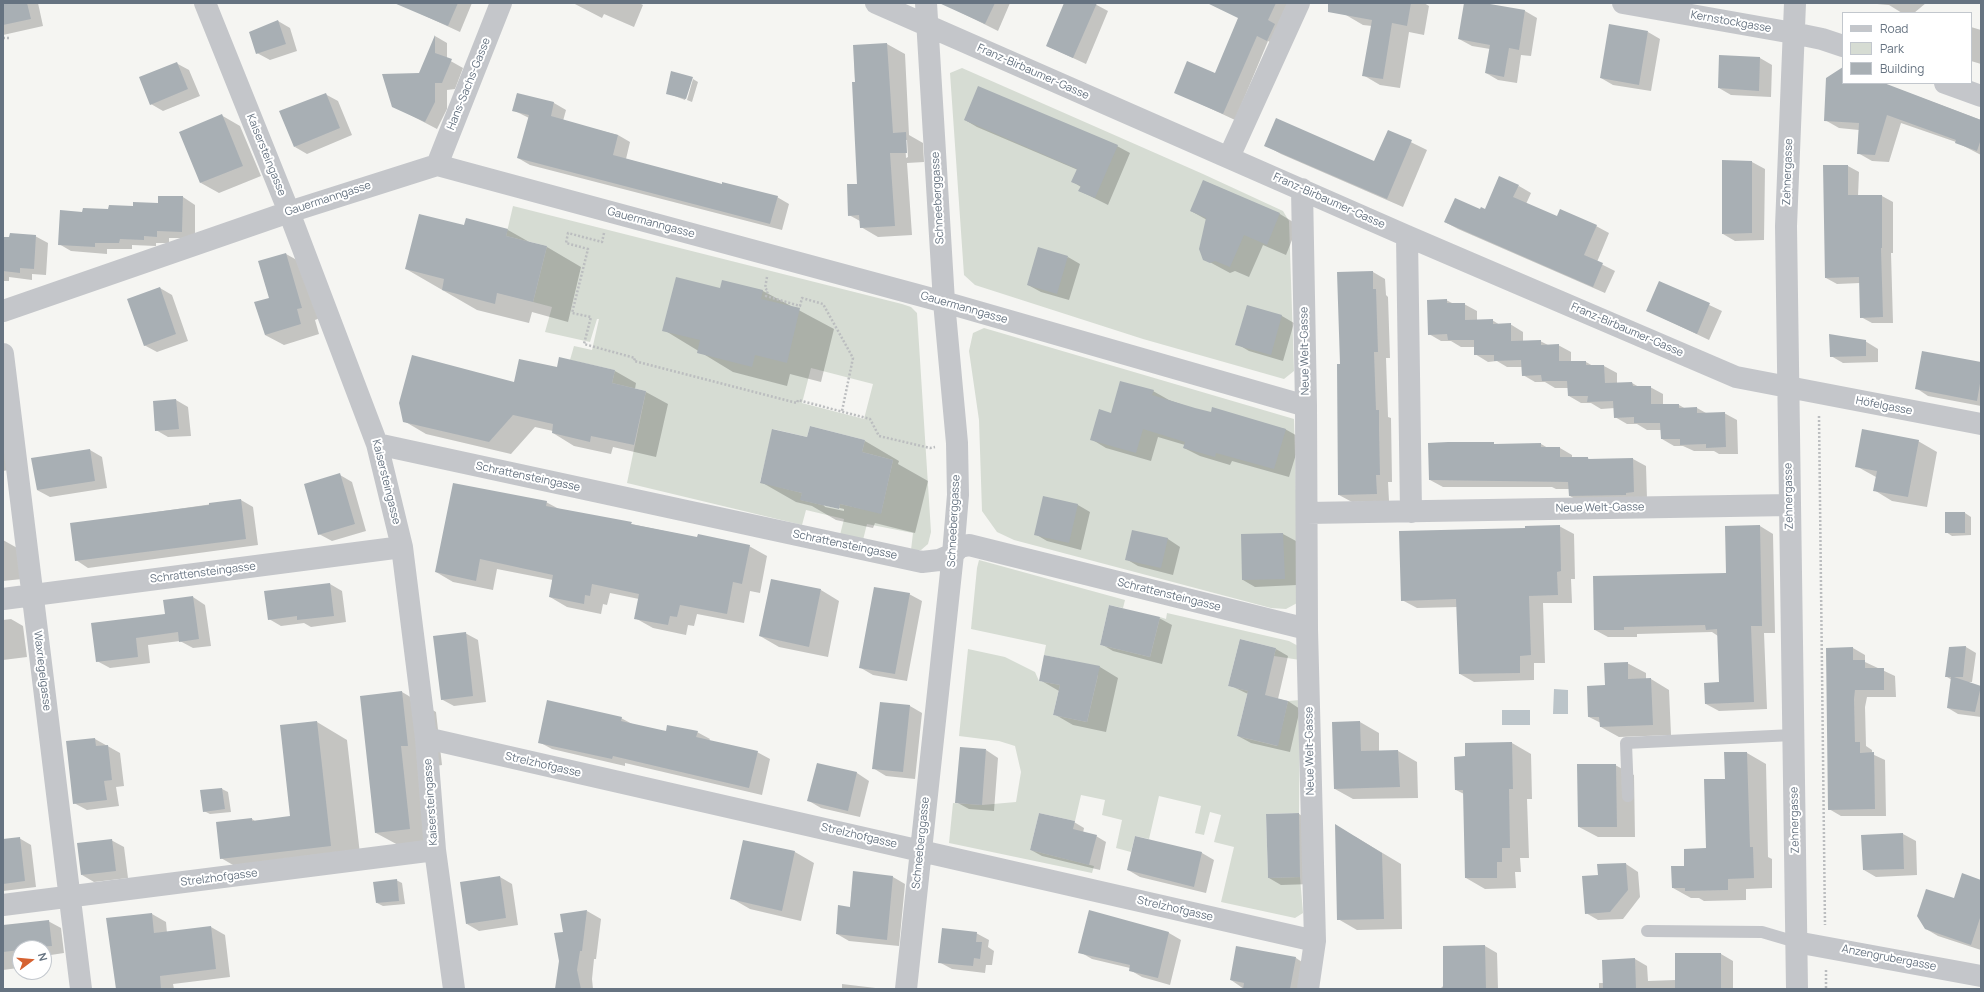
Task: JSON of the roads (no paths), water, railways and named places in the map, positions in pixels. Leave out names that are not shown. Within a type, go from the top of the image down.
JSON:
[{"type":"street","name":"Kaisersteingasse","points":[[205,3],[289,212],[377,444],[402,547],[426,738],[435,850],[454,989]]},
{"type":"street","name":"Hans-Sachs-Gasse","points":[[437,165],[501,3]]},
{"type":"street","name":"Franz-Birbaumer-Gasse","points":[[876,3],[1407,236],[1736,377],[1788,388]]},
{"type":"street","name":"Schneeberggasse","points":[[906,989],[953,554],[958,495],[956,443],[944,302],[926,3]]},
{"type":"street","points":[[1229,157],[1299,3]]},
{"type":"street","name":"Kernstockgasse","points":[[1623,3],[1793,33],[1822,39],[1842,46]]},
{"type":"street","name":"Zehnergasse","points":[[1795,3],[1786,226],[1797,989]]},
{"type":"street","points":[[1948,84],[1981,96]]},
{"type":"street","name":"Gauermanngasse","points":[[3,311],[289,212],[437,165],[944,302],[1306,406]]},
{"type":"street","name":"Neue Welt-Gasse","points":[[1302,189],[1306,406],[1307,629],[1315,941],[1308,989]]},
{"type":"street","points":[[1407,236],[1411,512]]},
{"type":"street","name":"Waxriegelgasse","points":[[3,354],[71,897],[80,989]]},
{"type":"street","name":"Höfelgasse","points":[[1788,388],[1981,424]]},
{"type":"street","name":"Schrattensteingasse","points":[[377,444],[922,562],[939,560],[953,554],[960,547],[969,545],[1307,629]]},
{"type":"street","name":"Neue Welt-Gasse","points":[[1307,513],[1790,505]]},
{"type":"street","name":"Schrattensteingasse","points":[[3,600],[402,547]]},
{"type":"street","name":"Strelzhofgasse","points":[[426,738],[1315,941]]},
{"type":"street","name":"Strelzhofgasse","points":[[3,904],[71,897],[435,850]]},
{"type":"street","name":"Anzengrubergasse","points":[[1796,942],[1825,946],[1981,976]]},
{"type":"lane","points":[[1628,796],[1626,743],[1793,736]]},
{"type":"lane","points":[[1648,931],[1762,932],[1796,942]]}]
